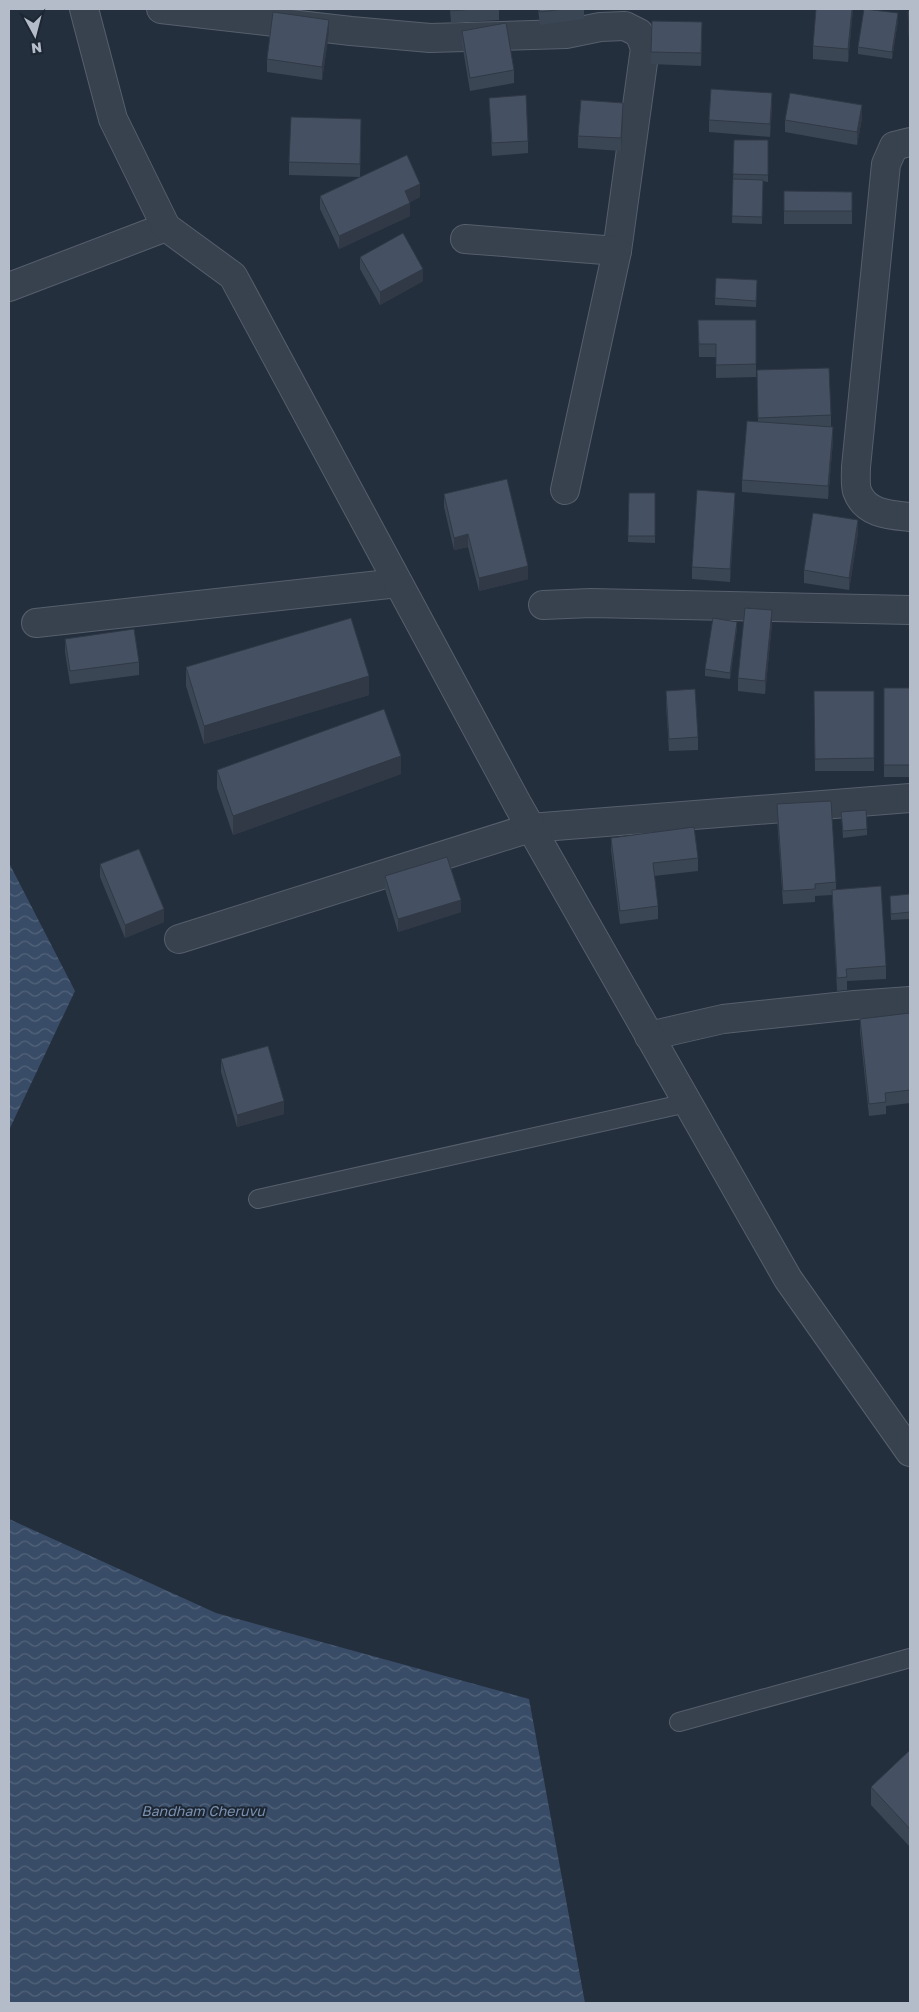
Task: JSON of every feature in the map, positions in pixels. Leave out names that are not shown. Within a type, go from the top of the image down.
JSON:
[{"type":"street","points":[[84,9],[113,119],[166,227],[233,276],[530,828],[788,1280],[910,1452]]},
{"type":"street","points":[[161,9],[351,32],[430,38],[566,34],[616,18],[639,33],[644,48],[617,251],[565,490]]},
{"type":"street","points":[[910,142],[894,146],[886,164],[856,467],[857,490],[868,508],[889,515],[910,517]]},
{"type":"street","points":[[9,287],[166,227]]},
{"type":"street","points":[[465,239],[617,251]]},
{"type":"street","points":[[36,623],[398,584]]},
{"type":"street","points":[[542,605],[591,603],[910,610]]},
{"type":"street","points":[[179,939],[530,828],[910,798]]},
{"type":"street","points":[[649,1036],[723,1019],[910,1001]]},
{"type":"lane","points":[[258,1199],[687,1103]]},
{"type":"lane","points":[[679,1722],[910,1658]]},
{"type":"water","points":[[9,863],[75,991],[9,1130]]},
{"type":"water","name":"Bandham Cheruvu","points":[[9,1519],[216,1613],[529,1699],[585,2003],[9,2003]]},
{"type":"building","points":[[450,9],[474,9],[451,11]]},
{"type":"building","points":[[539,9],[564,9],[540,12]]},
{"type":"building","points":[[816,9],[852,9],[848,49],[813,46]]},
{"type":"building","points":[[864,9],[898,13],[892,52],[858,47]]},
{"type":"building","points":[[908,11],[910,11],[910,35],[909,35]]},
{"type":"building","points":[[273,12],[329,20],[322,67],[267,59]]},
{"type":"building","points":[[652,21],[702,22],[701,53],[651,52]]},
{"type":"building","points":[[506,23],[514,70],[470,78],[462,31]]},
{"type":"building","points":[[711,89],[772,93],[770,124],[709,120]]},
{"type":"building","points":[[790,93],[862,105],[857,132],[785,120]]},
{"type":"building","points":[[526,95],[528,141],[492,143],[489,98]]},
{"type":"building","points":[[581,100],[623,103],[621,138],[578,136]]},
{"type":"building","points":[[291,117],[361,119],[360,164],[289,162]]},
{"type":"building","points":[[734,140],[768,140],[768,175],[733,174]]},
{"type":"building","points":[[407,155],[420,184],[405,191],[410,203],[339,236],[320,196]]},
{"type":"building","points":[[733,179],[763,180],[762,217],[732,216]]},
{"type":"building","points":[[784,191],[852,192],[852,211],[784,211]]},
{"type":"building","points":[[403,233],[423,269],[380,292],[360,257]]},
{"type":"building","points":[[716,278],[757,280],[756,301],[715,298]]},
{"type":"building","points":[[698,320],[756,320],[756,364],[716,365],[716,344],[699,344]]},
{"type":"building","points":[[829,368],[831,415],[758,418],[757,370]]},
{"type":"building","points":[[747,421],[833,427],[828,486],[742,480]]},
{"type":"building","points":[[507,479],[528,566],[479,578],[468,534],[454,538],[444,494]]},
{"type":"building","points":[[697,490],[735,493],[730,569],[692,567]]},
{"type":"building","points":[[629,493],[655,493],[655,536],[628,536]]},
{"type":"building","points":[[813,513],[858,520],[849,578],[804,570]]},
{"type":"building","points":[[745,608],[772,610],[765,681],[738,678]]},
{"type":"building","points":[[351,618],[369,676],[204,726],[186,667]]},
{"type":"building","points":[[713,618],[737,622],[730,673],[705,669]]},
{"type":"building","points":[[134,629],[139,662],[70,671],[65,639]]},
{"type":"building","points":[[884,688],[910,688],[910,765],[884,765]]},
{"type":"building","points":[[695,689],[698,737],[669,739],[666,691]]},
{"type":"building","points":[[814,691],[874,691],[874,758],[815,759]]},
{"type":"building","points":[[384,709],[401,756],[233,816],[217,770]]},
{"type":"building","points":[[831,801],[836,882],[815,884],[815,889],[783,891],[777,804]]},
{"type":"building","points":[[866,810],[867,829],[843,831],[841,812]]},
{"type":"building","points":[[694,827],[698,858],[653,863],[658,906],[620,911],[611,838]]},
{"type":"building","points":[[139,849],[164,909],[125,925],[100,864]]},
{"type":"building","points":[[447,857],[461,900],[398,919],[385,876]]},
{"type":"building","points":[[881,886],[886,966],[846,969],[847,977],[837,978],[832,890]]},
{"type":"building","points":[[910,894],[910,912],[891,914],[890,896]]},
{"type":"building","points":[[910,1013],[910,1090],[885,1093],[886,1102],[869,1104],[860,1019]]},
{"type":"building","points":[[268,1046],[284,1101],[237,1115],[221,1059]]},
{"type":"building","points":[[910,1750],[910,1829],[871,1787]]}]
